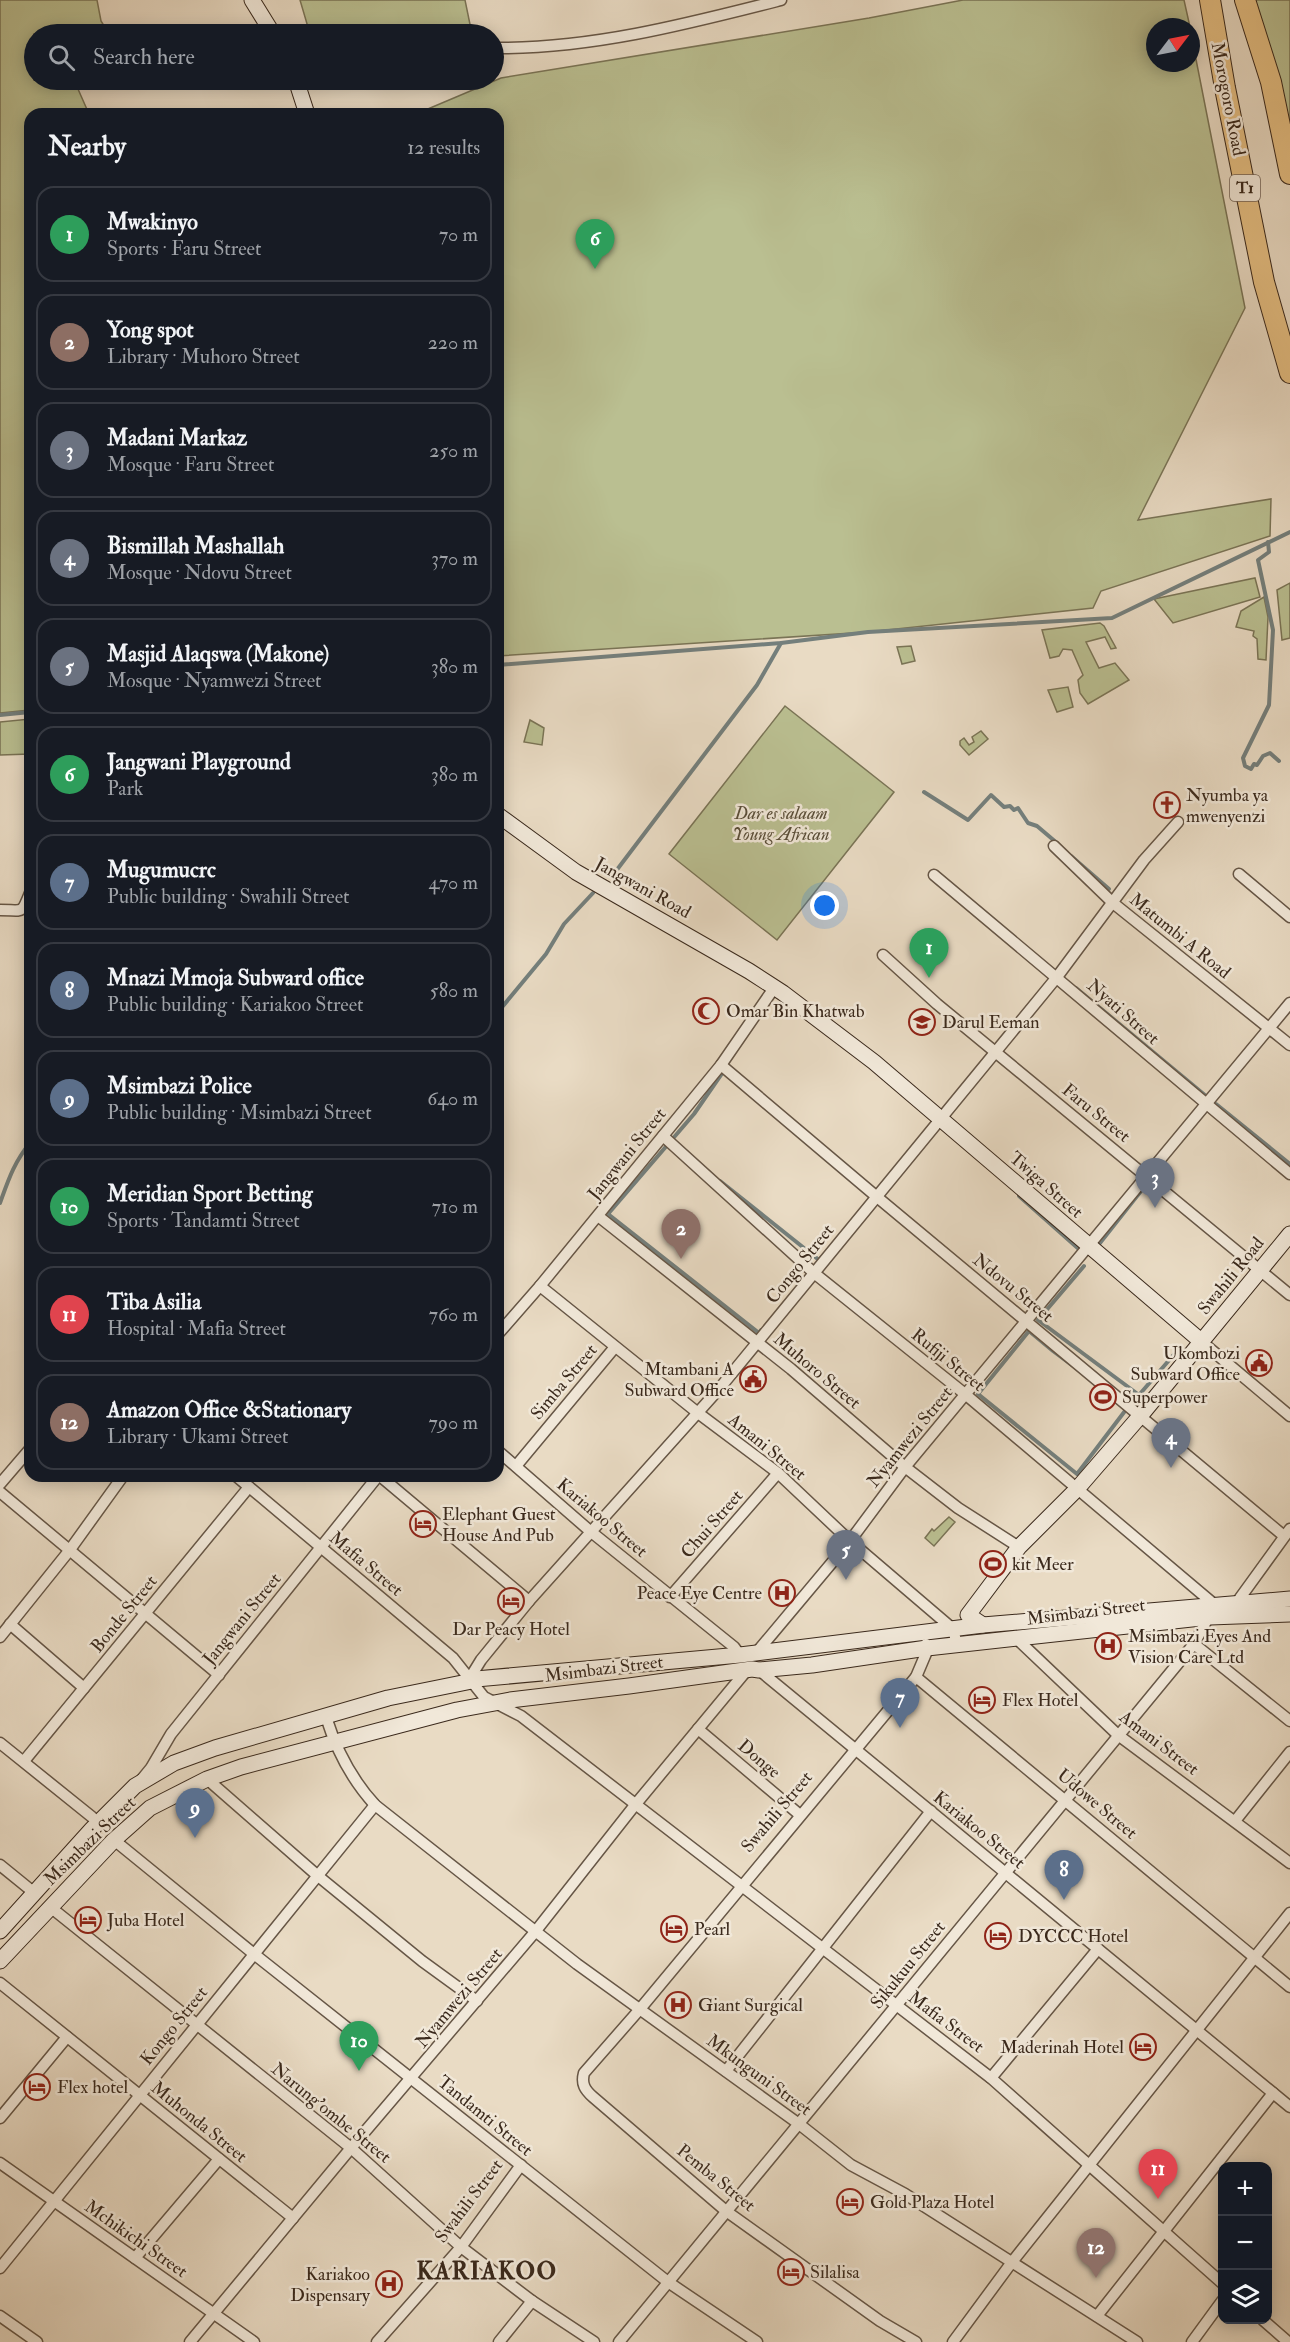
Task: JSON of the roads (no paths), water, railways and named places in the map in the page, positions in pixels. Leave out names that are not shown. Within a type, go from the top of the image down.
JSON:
[{"type":"highway","name":"Morogoro Road","points":[[1210,0],[1225,88],[1264,282],[1290,373]]},
{"type":"highway","points":[[1245,0],[1270,81],[1290,174]]},
{"type":"street","points":[[252,0],[267,24]]},
{"type":"street","points":[[504,48],[533,49],[670,28],[781,0]]},
{"type":"street","points":[[300,90],[306,108]]},
{"type":"street","name":"Jangwani Road","points":[[504,820],[576,872],[749,971],[774,988]]},
{"type":"street","name":"Congo Street","points":[[474,1680],[473,1673],[481,1660],[529,1601],[698,1413],[757,1343],[1057,977],[1144,860],[1178,822]]},
{"type":"street","name":"Matumbi A Road","points":[[1054,846],[1113,903],[1290,1045]]},
{"type":"street","points":[[1239,874],[1290,916]]},
{"type":"street","name":"Nyati Street","points":[[934,875],[1290,1174]]},
{"type":"street","points":[[0,910],[24,908]]},
{"type":"street","name":"Faru Street","points":[[883,955],[937,1004],[1290,1295]]},
{"type":"street","name":"Jangwani Street","points":[[504,1327],[721,1065],[774,988]]},
{"type":"street","name":"Twiga Street","points":[[774,988],[874,1062],[1088,1247],[1290,1416]]},
{"type":"street","name":"Nyamwezi Street","points":[[757,1653],[850,1541],[904,1467],[1290,1003]]},
{"type":"street","name":"Ndovu Street","points":[[721,1065],[1141,1415],[1287,1532]]},
{"type":"street","name":"Rufiji Street","points":[[663,1136],[814,1273],[965,1394],[1077,1489],[1213,1611]]},
{"type":"street","name":"Muhoro Street","points":[[598,1216],[791,1369],[904,1467],[958,1508],[1019,1547]]},
{"type":"street","name":"Swahili Road","points":[[1202,1342],[1290,1234]]},
{"type":"street","name":"Amani Street","points":[[540,1286],[698,1413],[778,1473],[850,1541],[954,1629]]},
{"type":"street","points":[[983,1625],[968,1616],[1019,1547],[1077,1489],[1202,1342]]},
{"type":"street","name":"Simba Street","points":[[516,1466],[615,1347]]},
{"type":"street","points":[[0,1484],[24,1456]]},
{"type":"street","name":"Kariakoo Street","points":[[504,1456],[590,1531],[734,1647],[740,1655]]},
{"type":"street","name":"Chui Street","points":[[670,1597],[778,1473]]},
{"type":"street","points":[[0,1637],[69,1551],[119,1482]]},
{"type":"street","name":"Mafia Street","points":[[243,1482],[453,1658],[474,1680],[484,1696],[521,1716],[991,2078],[1218,2279]]},
{"type":"street","name":"Jangwani Street","points":[[135,1786],[150,1768],[171,1734],[374,1482]]},
{"type":"street","points":[[386,1482],[529,1601]]},
{"type":"street","name":"Bonde Street","points":[[24,1761],[249,1487]]},
{"type":"street","points":[[0,1492],[219,1675]]},
{"type":"street","points":[[1238,1610],[1287,1532]]},
{"type":"street","name":"Msimbazi Street","points":[[1238,1610],[1290,1599]]},
{"type":"street","name":"Msimbazi Street","points":[[0,1961],[114,1840],[150,1808],[207,1779],[241,1767],[457,1710],[495,1703],[753,1670],[812,1665],[926,1640],[954,1629],[983,1625],[1213,1611],[1238,1610],[1290,1614]]},
{"type":"street","name":"Msimbazi Street","points":[[0,1931],[92,1829],[135,1786],[174,1763],[214,1748],[388,1698],[474,1680],[757,1653],[926,1640],[957,1645],[1017,1639],[1213,1611]]},
{"type":"street","name":"Sikukuu Street","points":[[619,2342],[1194,1644],[1213,1611]]},
{"type":"street","points":[[10,1624],[84,1688]]},
{"type":"street","points":[[954,1629],[957,1645]]},
{"type":"street","name":"Amani Street","points":[[1017,1639],[1118,1734],[1290,1863]]},
{"type":"street","name":"Swahili Street","points":[[640,2009],[916,1677],[926,1640]]},
{"type":"street","points":[[1194,1644],[1290,1721]]},
{"type":"street","name":"Nyamwezi Street","points":[[190,2342],[535,1932],[698,1729],[753,1670]]},
{"type":"street","name":"Kariakoo Street","points":[[753,1670],[855,1749],[1290,2107]]},
{"type":"street","name":"Udowe Street","points":[[916,1677],[1290,1987]]},
{"type":"street","name":"Mkunguni Street","points":[[326,1717],[336,1742],[363,1792],[375,1805],[535,1932],[799,2124],[851,2165],[905,2194],[1137,2342]]},
{"type":"street","name":"Donge","points":[[698,1729],[800,1815]]},
{"type":"street","points":[[0,1743],[92,1817]]},
{"type":"street","points":[[1235,1821],[1290,1752]]},
{"type":"street","points":[[207,1779],[318,1876],[422,1961],[477,2001]]},
{"type":"street","name":"Kongo Street","points":[[0,2268],[375,1805]]},
{"type":"street","points":[[726,2071],[931,1811]]},
{"type":"street","name":"Tandamti Street","points":[[114,1840],[254,1954],[668,2282],[757,2342]]},
{"type":"street","points":[[0,1865],[32,1891]]},
{"type":"street","name":"Narung'ombe Street","points":[[49,1908],[351,2148],[461,2247],[532,2301],[594,2342]]},
{"type":"street","points":[[953,2342],[1012,2262],[1290,1913]]},
{"type":"street","points":[[991,2078],[1098,1949]]},
{"type":"street","name":"Muhonda Street","points":[[0,1983],[293,2218]]},
{"type":"street","name":"Pemba Street","points":[[640,2009],[584,2073],[583,2086],[726,2211],[880,2320],[916,2342]]},
{"type":"street","points":[[0,2118],[67,2037]]},
{"type":"street","points":[[1097,2316],[1273,2093]]},
{"type":"street","points":[[135,2258],[219,2159]]},
{"type":"street","name":"Mchikichi Street","points":[[0,2163],[254,2342]]},
{"type":"street","name":"Swahili Street","points":[[377,2342],[461,2247],[520,2165]]},
{"type":"street","points":[[499,2342],[532,2301]]},
{"type":"street","points":[[1192,2342],[1218,2306]]},
{"type":"street","points":[[0,2316],[37,2342]]},
{"type":"street","points":[[1268,2324],[1288,2342]]},
{"type":"waterway","points":[[504,665],[781,643],[868,632],[1112,618],[1290,532]]},
{"type":"waterway","points":[[1268,542],[1269,552],[1258,560],[1273,630],[1269,705],[1243,758],[1245,766],[1251,769],[1263,756],[1270,753],[1279,761]]},
{"type":"waterway","points":[[616,871],[757,685],[781,643]]},
{"type":"waterway","points":[[0,715],[24,713]]},
{"type":"waterway","points":[[924,792],[968,820],[991,795],[1004,807],[1010,806],[1014,810],[1018,808],[1028,823],[1037,826],[1057,843]]},
{"type":"waterway","points":[[1071,856],[1109,889]]},
{"type":"waterway","points":[[504,1005],[546,954],[564,924],[593,893]]},
{"type":"waterway","points":[[1076,988],[1206,1096]]},
{"type":"waterway","points":[[725,1069],[694,1114],[608,1214],[759,1333],[761,1330]]},
{"type":"waterway","points":[[1216,1104],[1290,1164]]},
{"type":"waterway","points":[[0,1203],[24,1150]]},
{"type":"waterway","points":[[720,1181],[819,1260],[822,1257]]},
{"type":"waterway","points":[[1100,1243],[1145,1186]]},
{"type":"waterway","points":[[1019,1196],[1081,1251]]},
{"type":"waterway","points":[[1084,1266],[1038,1320],[1139,1395],[1177,1351]]},
{"type":"waterway","points":[[1029,1331],[1128,1407],[1077,1474],[978,1394],[1029,1331]]},
{"type":"place","name":"Jangwani Playground","points":[[595,269]]},
{"type":"place","name":"Nyumba ya mwenyenzi","points":[[1167,805]]},
{"type":"place","name":"Mwakinyo","points":[[929,978]]},
{"type":"place","name":"Omar Bin Khatwab","points":[[706,1011]]},
{"type":"place","name":"Darul Eeman","points":[[922,1022]]},
{"type":"place","name":"Madani Markaz","points":[[1155,1208]]},
{"type":"place","name":"Yong spot","points":[[681,1259]]},
{"type":"place","name":"Ukombozi Subward Office","points":[[1259,1363]]},
{"type":"place","name":"Mtambani A Subward Office","points":[[753,1379]]},
{"type":"place","name":"Superpower","points":[[1103,1397]]},
{"type":"place","name":"Bismillah Mashallah","points":[[1171,1468]]},
{"type":"place","name":"Elephant Guest House And Pub","points":[[423,1524]]},
{"type":"place","name":"kit Meer","points":[[993,1564]]},
{"type":"place","name":"Masjid Alaqswa (Makone)","points":[[846,1580]]},
{"type":"place","name":"Peace Eye Centre","points":[[782,1593]]},
{"type":"place","name":"Dar Peacy Hotel","points":[[511,1601]]},
{"type":"place","name":"Msimbazi Eyes And Vision Care Ltd","points":[[1108,1646]]},
{"type":"place","name":"Flex Hotel","points":[[982,1700]]},
{"type":"place","name":"Mugumucrc","points":[[900,1728]]},
{"type":"place","name":"Msimbazi Police","points":[[195,1838]]},
{"type":"place","name":"Mnazi Mmoja Subward office","points":[[1064,1900]]},
{"type":"place","name":"Juba Hotel","points":[[88,1920]]},
{"type":"place","name":"Pearl","points":[[674,1929]]},
{"type":"place","name":"DYCCC Hotel","points":[[998,1936]]},
{"type":"place","name":"Giant Surgical","points":[[678,2005]]},
{"type":"place","name":"Maderinah Hotel","points":[[1143,2047]]},
{"type":"place","name":"Meridian Sport Betting","points":[[359,2071]]},
{"type":"place","name":"Flex hotel","points":[[37,2087]]},
{"type":"place","name":"Tiba Asilia","points":[[1158,2199]]},
{"type":"place","name":"Gold Plaza Hotel","points":[[850,2202]]},
{"type":"place","name":"Silalisa","points":[[791,2272]]},
{"type":"place","name":"Amazon Office &Stationary","points":[[1096,2278]]},
{"type":"place","name":"Kariakoo Dispensary","points":[[389,2284]]},
{"type":"district","name":"KARIAKOO","points":[[487,2271]]},
{"type":"park label","name":"Dar es salaam Young African","points":[[781,823]]}]
